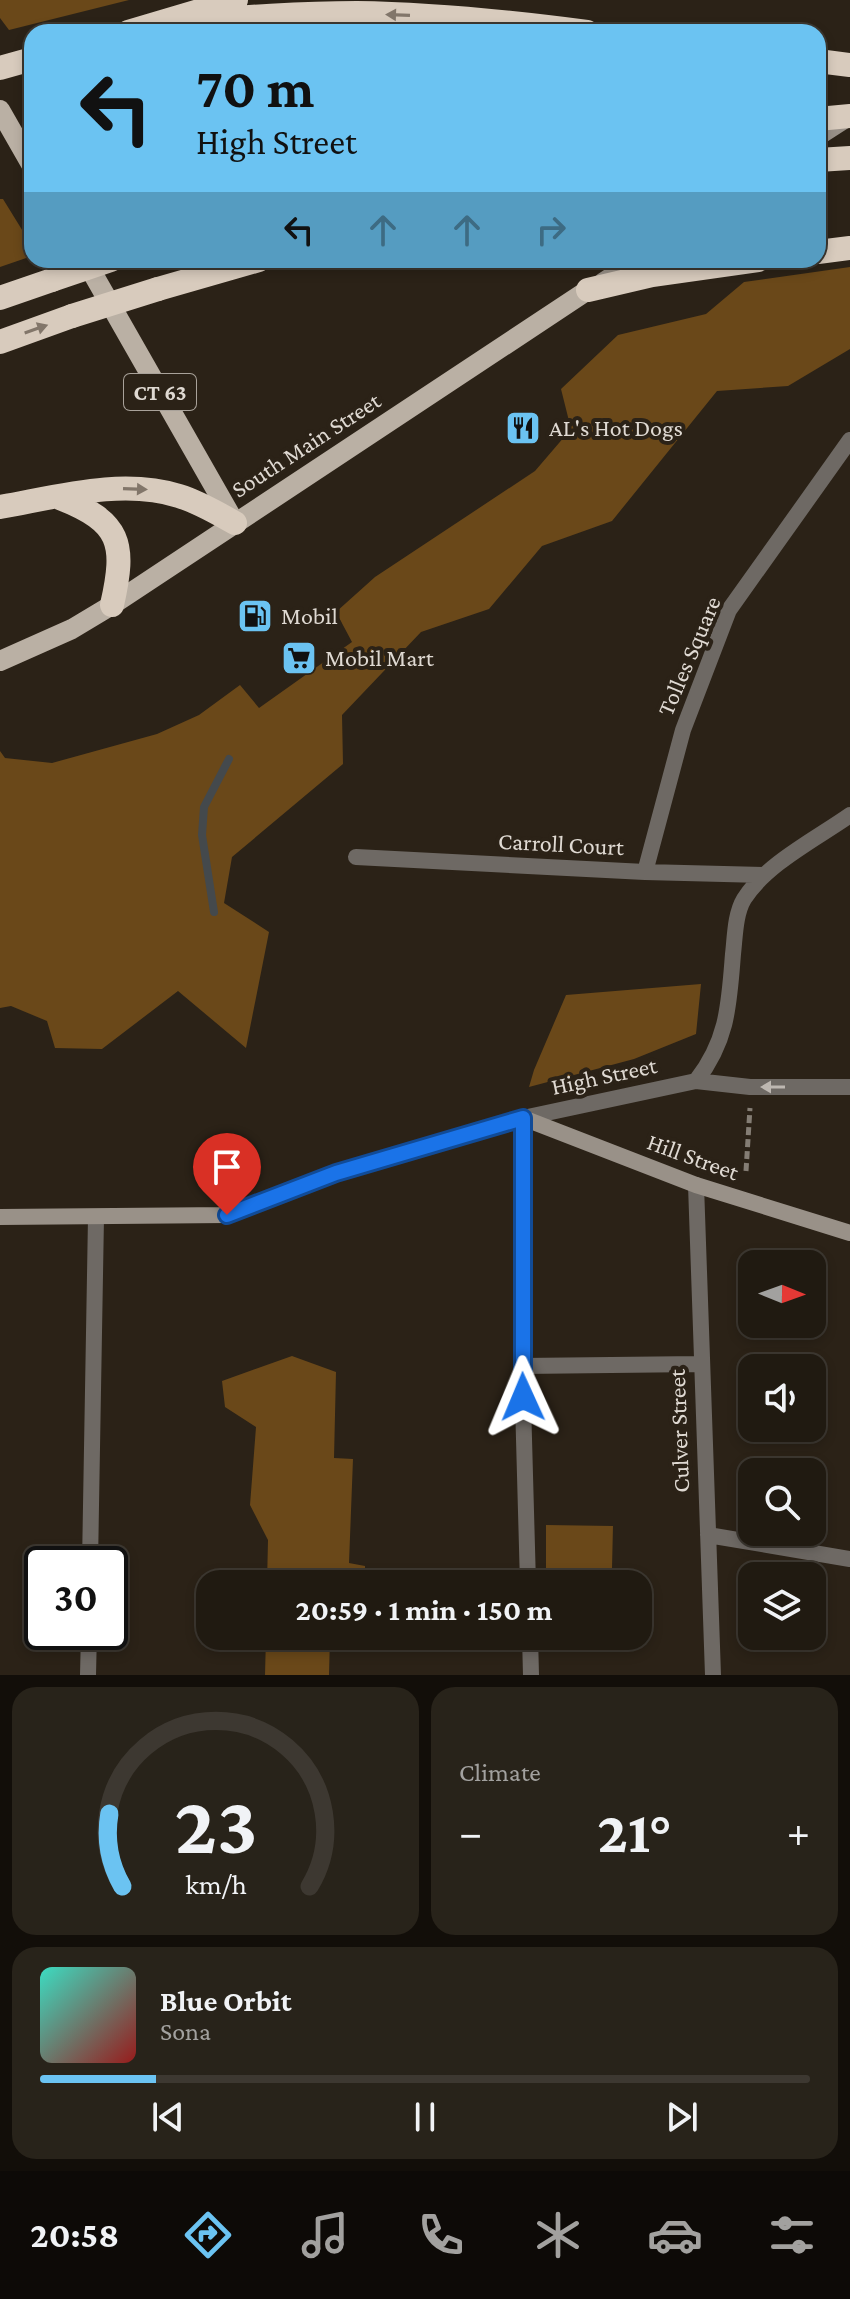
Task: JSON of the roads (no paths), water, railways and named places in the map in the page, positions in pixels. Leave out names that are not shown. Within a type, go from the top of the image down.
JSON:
[{"type":"highway","points":[[156,24],[236,0]]},
{"type":"highway","points":[[156,24],[357,13],[428,15],[512,24]]},
{"type":"highway","points":[[0,68],[24,61]]},
{"type":"highway","points":[[826,62],[850,65]]},
{"type":"highway","points":[[826,118],[850,117]]},
{"type":"highway","points":[[826,160],[850,158]]},
{"type":"highway","points":[[826,251],[850,248]]},
{"type":"highway","points":[[0,298],[87,268]]},
{"type":"highway","points":[[0,342],[72,316],[231,268]]},
{"type":"highway","points":[[588,290],[652,275],[701,268]]},
{"type":"highway","points":[[0,507],[115,489],[150,490],[178,495],[235,523]]},
{"type":"highway","points":[[58,497],[87,508],[106,521],[118,545],[120,571],[112,605]]},
{"type":"main road","points":[[0,110],[24,152]]},
{"type":"main road","name":"CT 63","points":[[90,268],[235,523]]},
{"type":"main road","name":"South Main Street","points":[[0,661],[72,629],[112,605],[588,290]]},
{"type":"street","points":[[826,133],[850,117]]},
{"type":"street","name":"South Main Street","points":[[588,290],[622,268]]},
{"type":"street","name":"Tolles Square","points":[[645,872],[683,730],[729,610],[850,440]]},
{"type":"street","points":[[696,1081],[712,1061],[726,1023],[735,931],[743,902],[763,875],[850,815]]},
{"type":"street","name":"Carroll Court","points":[[356,857],[763,875]]},
{"type":"street","name":"High Street","points":[[0,1217],[227,1215],[336,1173],[523,1118],[696,1081],[750,1087],[850,1087]]},
{"type":"street","points":[[523,1118],[522,1366],[528,1570]]},
{"type":"street","name":"Hill Street","points":[[523,1118],[696,1185],[850,1233]]},
{"type":"street","name":"Culver Street","points":[[696,1185],[713,1675]]},
{"type":"street","points":[[90,1546],[96,1217]]},
{"type":"street","points":[[522,1366],[700,1364]]},
{"type":"street","points":[[708,1535],[850,1559]]},
{"type":"street","points":[[88,1675],[89,1650]]},
{"type":"street","points":[[530,1650],[531,1675]]},
{"type":"waterway","points":[[214,912],[202,835],[204,807],[229,759]]},
{"type":"place","name":"AL's Hot Dogs","points":[[523,428]]},
{"type":"place","name":"Mobil","points":[[255,616]]},
{"type":"place","name":"Mobil Mart","points":[[299,658]]}]
